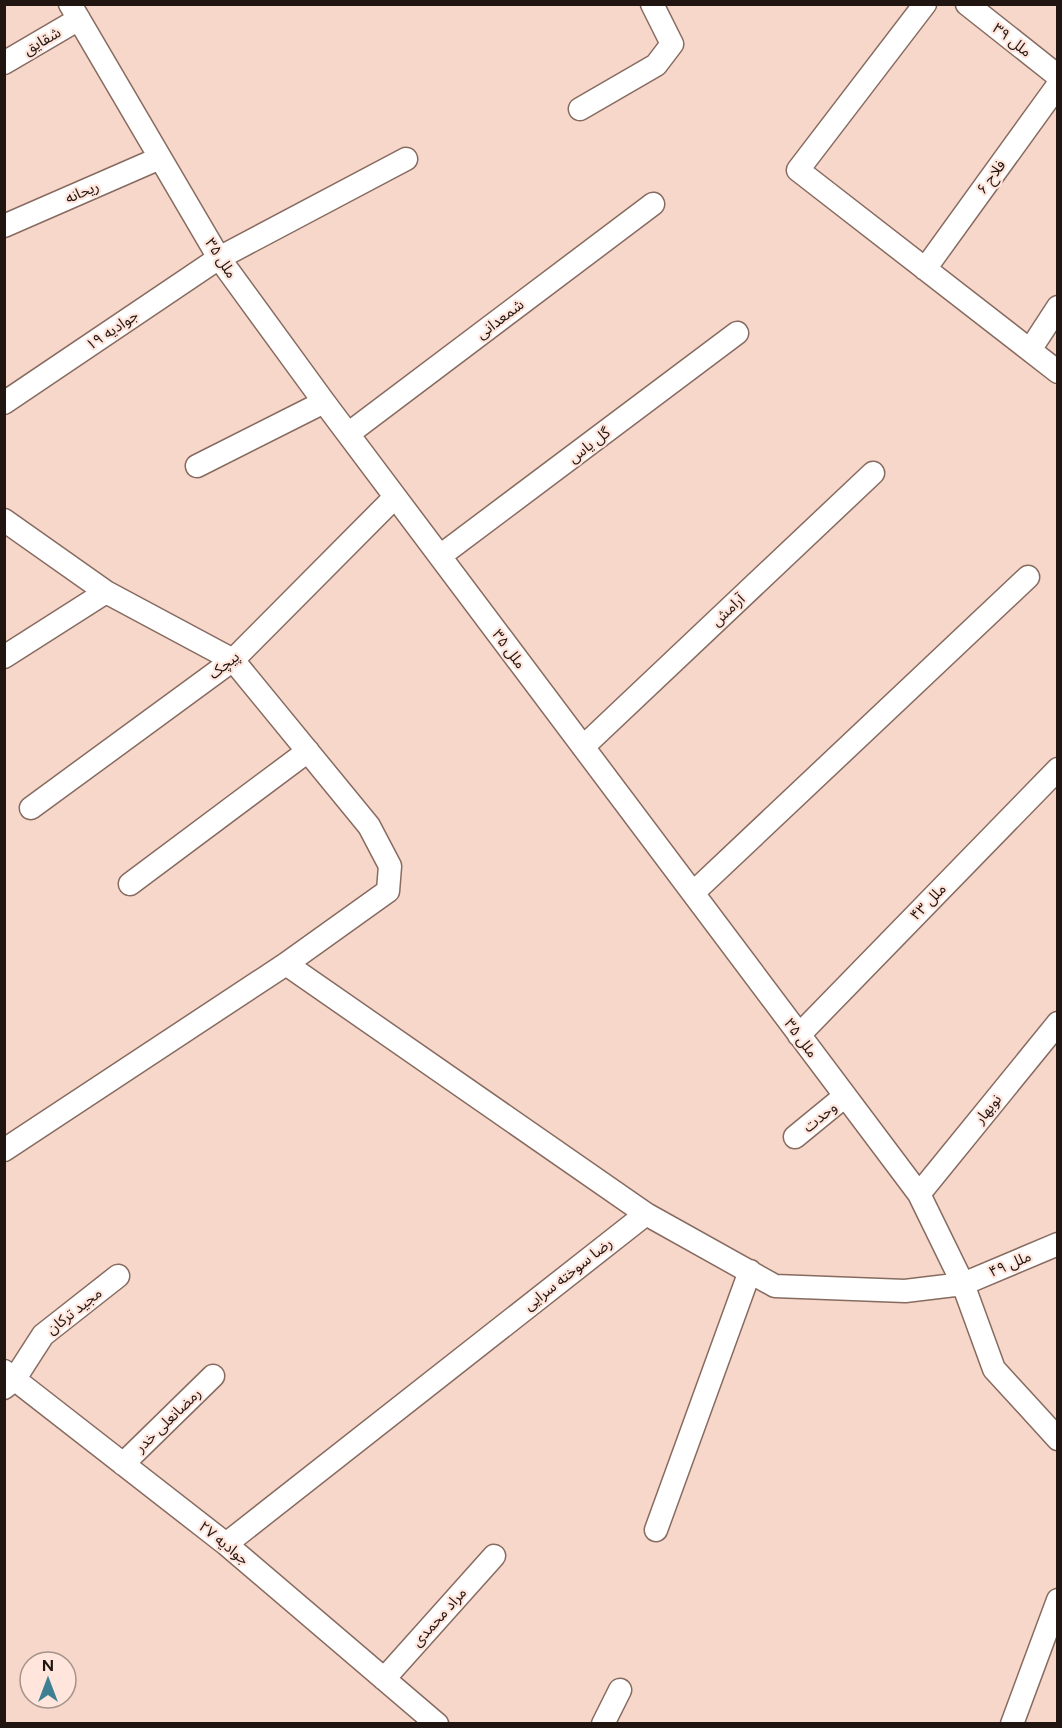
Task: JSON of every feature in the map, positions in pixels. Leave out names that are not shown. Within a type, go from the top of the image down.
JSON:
[{"type":"street","points":[[580,109],[656,65],[672,44],[652,4]]},
{"type":"street","points":[[925,4],[798,170],[1058,372]]},
{"type":"street","name":"ملل ۳۹","points":[[967,4],[1058,76]]},
{"type":"street","name":"شقایق","points":[[4,63],[74,12]]},
{"type":"street","name":"ملل ۳۵","points":[[74,12],[219,258],[324,402],[919,1194],[963,1284],[994,1369],[1058,1439]]},
{"type":"street","name":"فلاح ۶","points":[[925,269],[1058,85]]},
{"type":"street","name":"ریحانه","points":[[4,226],[160,158]]},
{"type":"street","name":"جوادیه ۱۹","points":[[4,403],[219,258],[406,159]]},
{"type":"street","name":"شمعدانی","points":[[348,434],[653,204]]},
{"type":"street","points":[[1029,350],[1058,307]]},
{"type":"street","name":"گل یاس","points":[[440,556],[738,333]]},
{"type":"street","points":[[197,466],[324,402]]},
{"type":"street","name":"آرامش","points":[[583,747],[873,473]]},
{"type":"street","name":"پیچک","points":[[31,808],[233,660],[395,496]]},
{"type":"street","points":[[4,520],[106,592],[233,660],[369,826],[390,866],[388,891],[286,964],[4,1150]]},
{"type":"street","points":[[693,893],[1028,577]]},
{"type":"street","points":[[4,657],[106,592]]},
{"type":"street","points":[[130,884],[308,752]]},
{"type":"street","name":"ملل ۴۳","points":[[799,1035],[1058,769]]},
{"type":"street","points":[[286,964],[646,1214],[775,1286],[905,1291],[963,1284]]},
{"type":"street","name":"نوبهار","points":[[919,1194],[1058,1023]]},
{"type":"street","name":"وحدت","points":[[795,1137],[845,1096]]},
{"type":"street","name":"رضا سوخته سرایی","points":[[226,1544],[646,1214]]},
{"type":"street","name":"ملل ۴۹","points":[[963,1284],[1058,1244]]},
{"type":"street","points":[[656,1530],[750,1271]]},
{"type":"street","name":"مجید ترکان","points":[[8,1380],[43,1335],[118,1276]]},
{"type":"street","name":"رمضانعلی خدر","points":[[123,1464],[213,1376]]},
{"type":"street","name":"جوادیه ۲۷","points":[[8,1380],[123,1464],[226,1544],[437,1724]]},
{"type":"street","name":"مراد محمدی","points":[[384,1679],[494,1556]]},
{"type":"street","points":[[1012,1724],[1058,1600]]},
{"type":"street","points":[[603,1724],[620,1690]]}]
